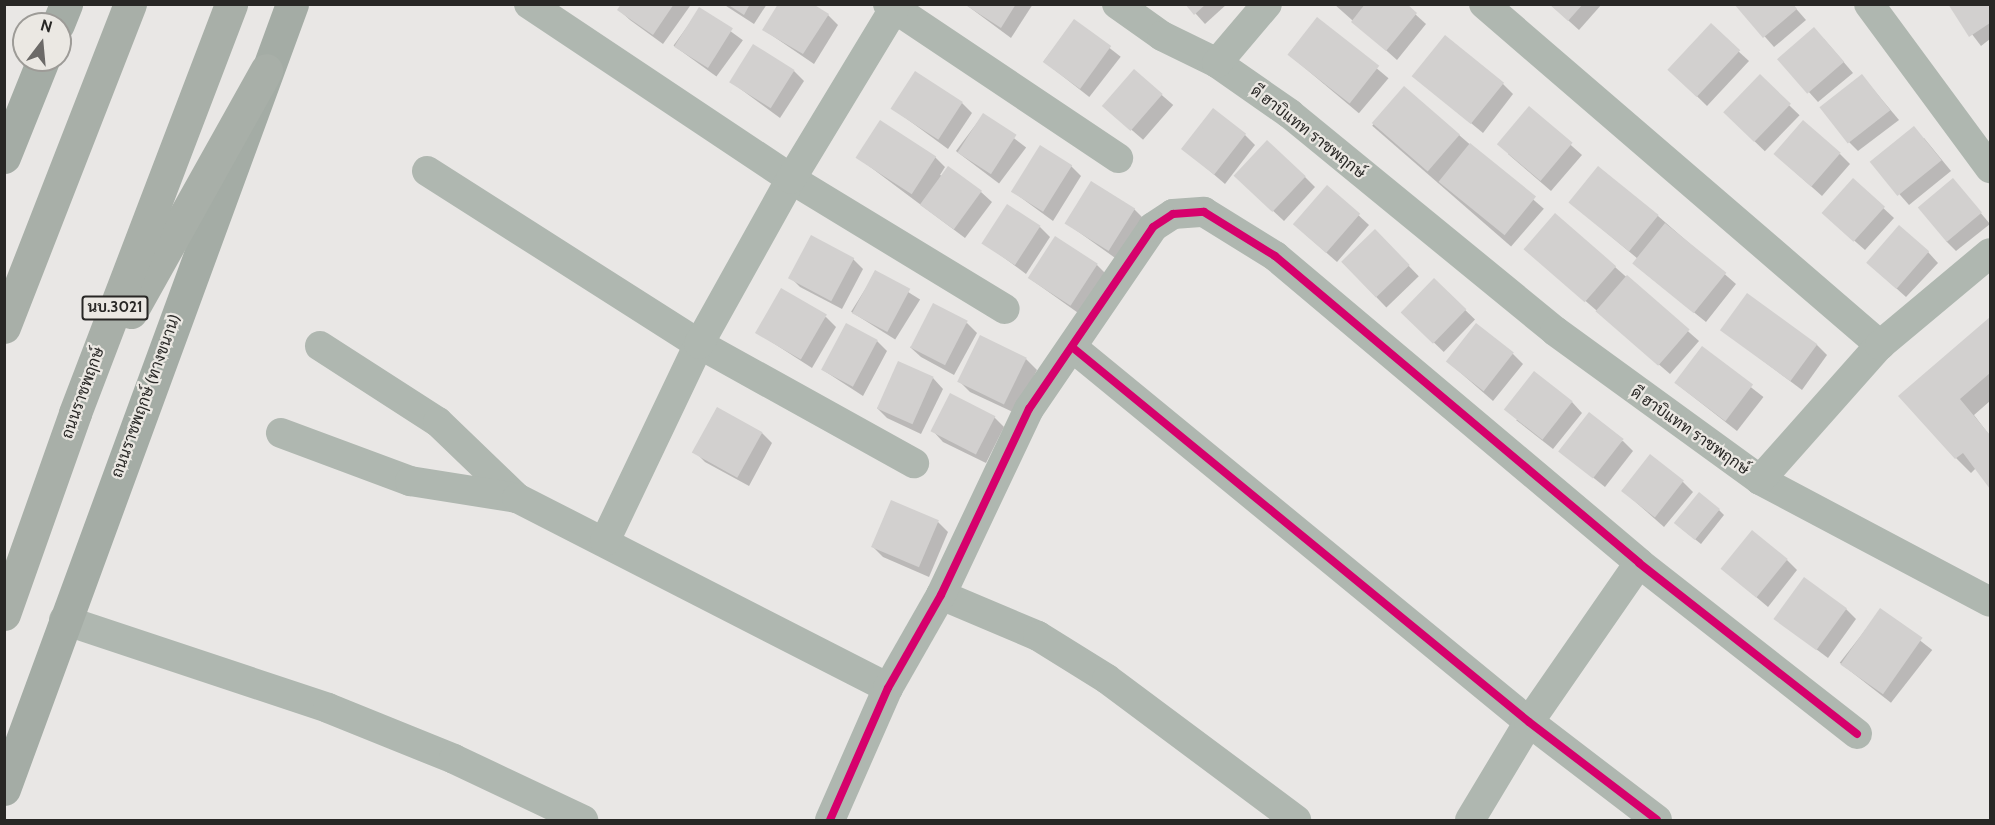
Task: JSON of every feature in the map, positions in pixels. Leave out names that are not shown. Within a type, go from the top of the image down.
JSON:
[{"type":"main road","points":[[4,327],[130,4]]},
{"type":"main road","name":"ถนนราชพฤกษ์","points":[[4,614],[75,413],[231,4]]},
{"type":"main road","name":"ถนนราชพฤกษ์ (ทางขนาน)","points":[[4,789],[64,620],[292,4]]},
{"type":"main road","points":[[75,413],[266,70]]},
{"type":"main road","points":[[4,157],[38,72]]},
{"type":"street","points":[[529,4],[791,179],[1005,309]]},
{"type":"street","name":"ดี ฮาบิแทท ราชพฤกษ์","points":[[1117,4],[1162,36],[1217,63],[1290,114],[1628,388],[1760,480],[1880,345],[1990,253]]},
{"type":"street","points":[[1217,63],[1267,4]]},
{"type":"street","points":[[1484,4],[1880,345]]},
{"type":"street","points":[[1869,4],[1990,168]]},
{"type":"street","points":[[605,541],[699,344],[891,7],[1118,158]]},
{"type":"street","points":[[427,171],[699,344],[914,463]]},
{"type":"street","points":[[830,820],[888,688],[941,595],[987,490],[1029,409],[1153,227],[1173,214],[1204,212],[1241,231],[1275,256],[1639,563],[1857,734]]},
{"type":"street","points":[[320,346],[438,422],[518,498],[888,688]]},
{"type":"street","points":[[1072,347],[1529,722],[1657,820]]},
{"type":"street","points":[[281,434],[410,481],[518,498]]},
{"type":"street","points":[[1760,480],[1990,602]]},
{"type":"street","points":[[1470,820],[1529,722],[1639,563]]},
{"type":"street","points":[[941,595],[1038,636],[1107,679],[1296,820]]},
{"type":"street","points":[[64,620],[171,658],[328,708],[454,759],[583,820]]},
{"type":"building","points":[[621,4],[674,4],[653,35],[617,10]]},
{"type":"building","points":[[727,4],[750,4],[744,15]]},
{"type":"building","points":[[778,4],[813,4],[829,14],[803,54],[762,30]]},
{"type":"building","points":[[964,4],[1016,4],[1001,28]]},
{"type":"building","points":[[1185,4],[1206,4],[1194,15]]},
{"type":"building","points":[[1365,4],[1407,4],[1417,13],[1386,51],[1351,22]]},
{"type":"building","points":[[1549,4],[1583,4],[1568,21]]},
{"type":"building","points":[[1734,4],[1793,4],[1797,9],[1763,38]]},
{"type":"building","points":[[1948,4],[1990,4],[1990,23],[1969,37]]},
{"type":"building","points":[[699,7],[733,28],[708,68],[674,47]]},
{"type":"building","points":[[1317,17],[1379,66],[1350,103],[1287,55]]},
{"type":"building","points":[[1074,19],[1111,46],[1080,89],[1043,62]]},
{"type":"building","points":[[1711,23],[1740,50],[1697,97],[1667,70]]},
{"type":"building","points":[[1814,27],[1844,62],[1807,94],[1777,59]]},
{"type":"building","points":[[1445,35],[1504,83],[1471,124],[1412,76]]},
{"type":"building","points":[[753,44],[795,70],[771,108],[729,82]]},
{"type":"building","points":[[1134,69],[1163,94],[1131,131],[1102,106]]},
{"type":"building","points":[[915,71],[963,102],[938,140],[890,109]]},
{"type":"building","points":[[1760,74],[1791,104],[1754,142],[1723,112]]},
{"type":"building","points":[[1862,74],[1890,110],[1848,143],[1819,107]]},
{"type":"building","points":[[1404,86],[1460,135],[1428,172],[1372,123]]},
{"type":"building","points":[[1529,106],[1573,143],[1541,181],[1497,144]]},
{"type":"building","points":[[1213,108],[1246,134],[1214,175],[1181,149]]},
{"type":"building","points":[[983,113],[1017,135],[991,174],[957,152]]},
{"type":"building","points":[[880,120],[936,156],[912,194],[855,158]]},
{"type":"building","points":[[1803,120],[1841,153],[1811,187],[1773,154]]},
{"type":"building","points":[[1914,126],[1942,160],[1897,196],[1870,162]]},
{"type":"building","points":[[1267,140],[1306,176],[1272,212],[1234,176]]},
{"type":"building","points":[[1470,143],[1536,196],[1505,235],[1439,182]]},
{"type":"building","points":[[1040,145],[1072,165],[1043,212],[1011,192]]},
{"type":"building","points":[[948,166],[982,191],[954,230],[920,205]]},
{"type":"building","points":[[1598,166],[1659,215],[1629,252],[1568,203]]},
{"type":"building","points":[[1853,178],[1885,207],[1854,242],[1822,213]]},
{"type":"building","points":[[1953,178],[1982,212],[1947,242],[1918,208]]},
{"type":"building","points":[[1091,181],[1135,209],[1109,251],[1065,223]]},
{"type":"building","points":[[1327,185],[1360,214],[1326,253],[1293,224]]},
{"type":"building","points":[[1007,204],[1041,226],[1015,265],[981,243]]},
{"type":"building","points":[[1555,213],[1616,266],[1585,302],[1524,249]]},
{"type":"building","points":[[1665,223],[1726,273],[1694,313],[1632,263]]},
{"type":"building","points":[[1899,225],[1929,251],[1896,289],[1866,263]]},
{"type":"building","points":[[1375,229],[1410,265],[1376,298],[1341,262]]},
{"type":"building","points":[[811,235],[854,258],[831,301],[788,278]]},
{"type":"building","points":[[1055,236],[1098,264],[1071,306],[1028,278]]},
{"type":"building","points":[[875,270],[910,289],[887,332],[852,313]]},
{"type":"building","points":[[1627,275],[1690,329],[1658,366],[1596,311]]},
{"type":"building","points":[[1434,278],[1466,309],[1433,344],[1401,313]]},
{"type":"building","points":[[781,288],[827,315],[801,360],[755,333]]},
{"type":"building","points":[[1747,293],[1817,344],[1790,381],[1720,330]]},
{"type":"building","points":[[933,303],[968,321],[945,365],[910,348]]},
{"type":"building","points":[[1990,317],[1990,373],[1960,399],[1990,435],[1990,489],[1963,453],[1955,459],[1898,396]]},
{"type":"building","points":[[846,323],[878,340],[853,387],[821,370]]},
{"type":"building","points":[[1476,323],[1514,353],[1484,391],[1446,362]]},
{"type":"building","points":[[980,335],[1027,358],[1004,405],[957,382]]},
{"type":"building","points":[[1702,346],[1753,385],[1725,421],[1674,383]]},
{"type":"building","points":[[898,361],[934,377],[912,424],[877,409]]},
{"type":"building","points":[[1534,371],[1573,401],[1542,440],[1504,410]]},
{"type":"building","points":[[950,393],[995,416],[976,454],[930,431]]},
{"type":"building","points":[[717,407],[762,432],[737,478],[692,452]]},
{"type":"building","points":[[1589,412],[1624,439],[1593,478],[1558,451]]},
{"type":"building","points":[[1650,454],[1684,480],[1655,518],[1621,491]]},
{"type":"building","points":[[1699,492],[1720,509],[1695,540],[1674,523]]},
{"type":"building","points":[[891,500],[939,520],[919,567],[871,547]]},
{"type":"building","points":[[1752,530],[1788,559],[1756,598],[1721,569]]},
{"type":"building","points":[[1804,577],[1847,608],[1816,650],[1773,619]]},
{"type":"building","points":[[1880,608],[1923,638],[1883,694],[1840,665]]},
{"type":"cycle path","points":[[830,820],[888,688],[941,595],[1029,409],[1153,227],[1173,214],[1204,212],[1275,256],[1639,563],[1857,734]]},
{"type":"cycle path","points":[[1072,347],[1529,722],[1657,820]]}]
